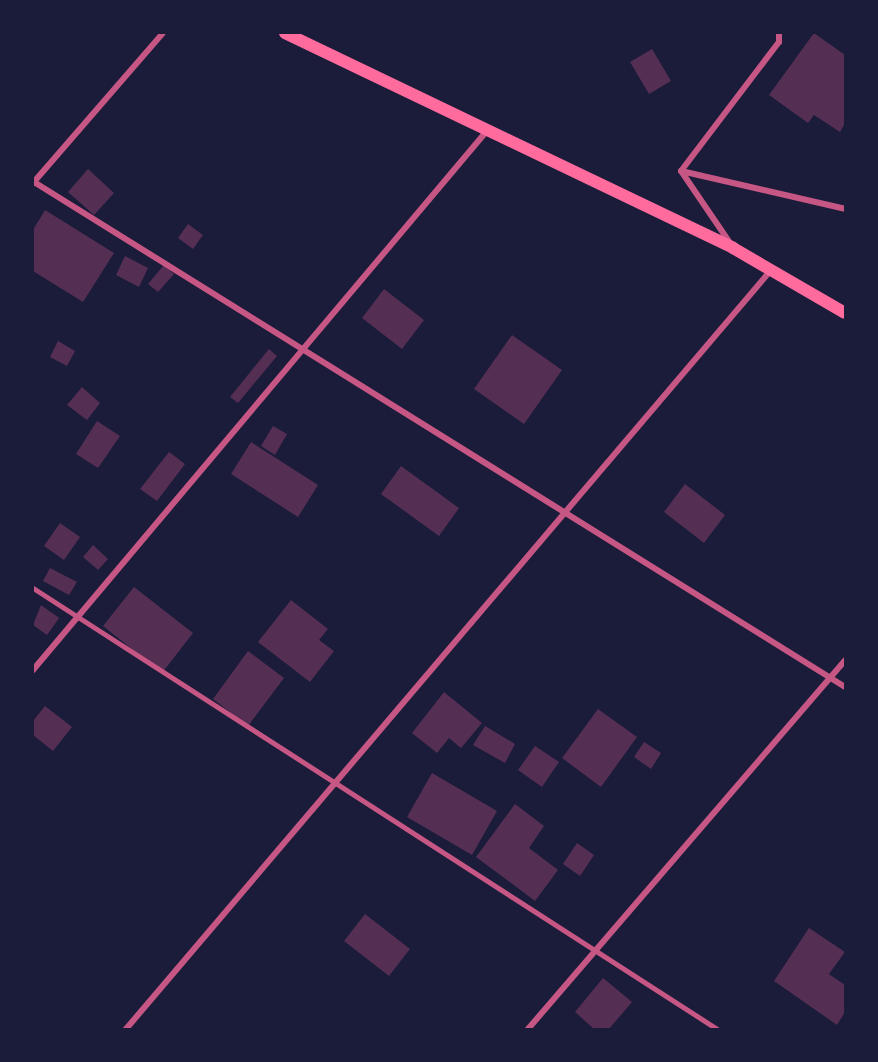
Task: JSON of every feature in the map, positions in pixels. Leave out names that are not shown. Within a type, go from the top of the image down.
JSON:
[{"type":"main road","points":[[285,33],[485,134],[733,248],[845,313]]},
{"type":"street","points":[[164,33],[33,183],[845,687]]},
{"type":"street","points":[[681,171],[779,42],[779,33]]},
{"type":"street","points":[[33,670],[485,134]]},
{"type":"street","points":[[681,171],[845,208]]},
{"type":"street","points":[[681,171],[733,248]]},
{"type":"street","points":[[126,1029],[771,270]]},
{"type":"street","points":[[33,588],[717,1029]]},
{"type":"street","points":[[528,1029],[845,660]]},
{"type":"building","points":[[814,33],[845,55],[845,123],[840,132],[814,115],[808,123],[769,95]]},
{"type":"building","points":[[652,49],[671,81],[649,94],[630,62]]},
{"type":"building","points":[[88,169],[114,193],[94,215],[68,192]]},
{"type":"building","points":[[45,210],[114,253],[83,302],[33,271],[33,230]]},
{"type":"building","points":[[188,224],[203,235],[193,249],[178,238]]},
{"type":"building","points":[[125,256],[148,268],[139,287],[116,275]]},
{"type":"building","points":[[164,265],[174,274],[158,292],[148,284]]},
{"type":"building","points":[[384,289],[424,320],[402,349],[362,318]]},
{"type":"building","points":[[512,335],[562,370],[524,424],[474,389]]},
{"type":"building","points":[[58,341],[75,351],[67,366],[50,357]]},
{"type":"building","points":[[269,349],[277,356],[238,403],[230,397]]},
{"type":"building","points":[[82,387],[100,403],[87,420],[67,405]]},
{"type":"building","points":[[97,421],[120,436],[98,468],[76,454]]},
{"type":"building","points":[[273,426],[287,434],[275,455],[261,446]]},
{"type":"building","points":[[251,442],[318,485],[298,517],[231,474]]},
{"type":"building","points":[[169,452],[185,464],[157,501],[140,489]]},
{"type":"building","points":[[401,466],[459,508],[439,536],[381,494]]},
{"type":"building","points":[[685,484],[725,515],[704,543],[664,512]]},
{"type":"building","points":[[60,523],[80,537],[64,560],[44,546]]},
{"type":"building","points":[[93,545],[108,559],[98,570],[83,557]]},
{"type":"building","points":[[50,568],[77,582],[69,595],[43,581]]},
{"type":"building","points":[[134,587],[193,633],[162,673],[103,626]]},
{"type":"building","points":[[291,600],[328,629],[319,640],[334,651],[310,682],[258,642]]},
{"type":"building","points":[[41,605],[59,618],[47,635],[33,625]]},
{"type":"building","points":[[248,651],[284,678],[248,726],[213,699]]},
{"type":"building","points":[[444,692],[482,723],[461,748],[449,738],[437,753],[412,733]]},
{"type":"building","points":[[45,706],[72,727],[53,751],[33,735],[33,721]]},
{"type":"building","points":[[598,709],[637,737],[601,787],[562,758]]},
{"type":"building","points":[[485,726],[515,744],[505,763],[473,745]]},
{"type":"building","points":[[644,742],[661,753],[651,769],[634,757]]},
{"type":"building","points":[[535,746],[559,762],[542,787],[518,770]]},
{"type":"building","points":[[432,773],[497,811],[472,855],[407,817]]},
{"type":"building","points":[[515,804],[544,826],[529,848],[558,870],[535,901],[476,857]]},
{"type":"building","points":[[577,843],[594,855],[580,876],[563,864]]},
{"type":"building","points":[[365,914],[410,949],[389,976],[344,941]]},
{"type":"building","points":[[809,928],[845,952],[829,974],[845,985],[845,1012],[837,1025],[774,981]]},
{"type":"building","points":[[603,978],[632,1002],[609,1029],[594,1029],[575,1012]]}]
